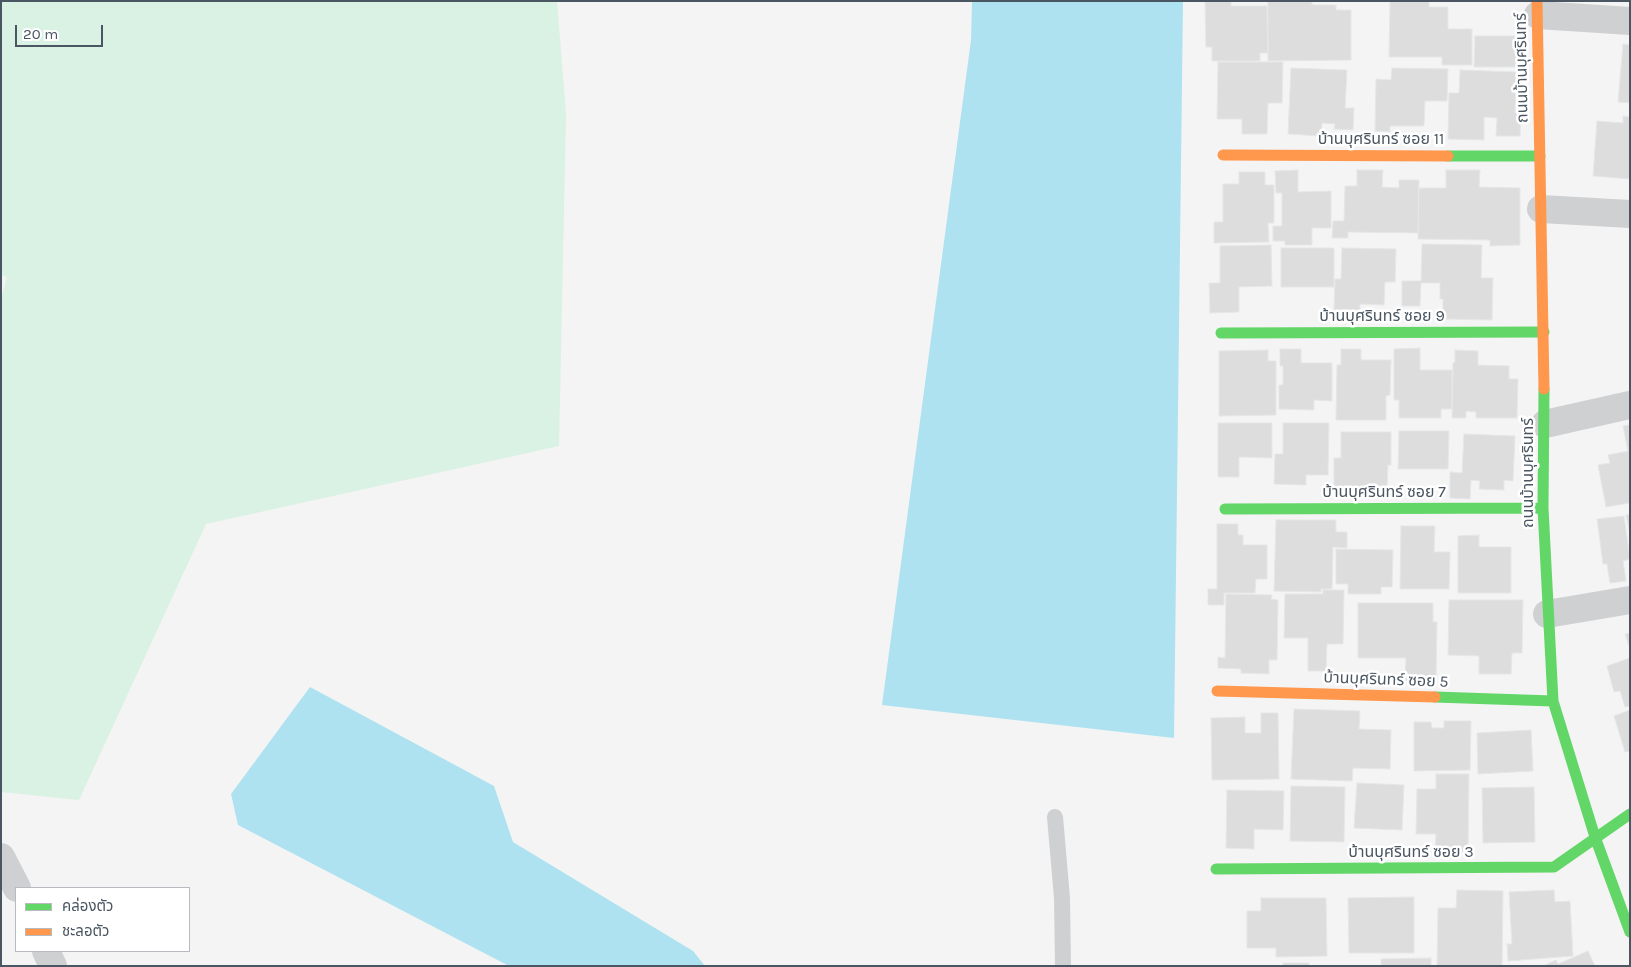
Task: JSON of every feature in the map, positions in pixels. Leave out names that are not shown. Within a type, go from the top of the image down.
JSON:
[{"type":"street","points":[[1538,8],[1630,21]]},
{"type":"street","name":"ถนนบ้านบุศรินทร์","points":[[1538,8],[1545,424],[1543,508],[1553,701],[1596,837],[1630,932]]},
{"type":"street","name":"บ้านบุศรินทร์ ซอย 11","points":[[1223,155],[1540,156]]},
{"type":"street","points":[[1541,209],[1630,214]]},
{"type":"street","name":"บ้านบุศรินทร์ ซอย 9","points":[[1221,333],[1544,332]]},
{"type":"street","points":[[1545,424],[1630,405]]},
{"type":"street","name":"บ้านบุศรินทร์ ซอย 7","points":[[1225,509],[1543,508]]},
{"type":"street","points":[[1548,614],[1630,600]]},
{"type":"street","name":"บ้านบุศรินทร์ ซอย 5","points":[[1217,691],[1553,701]]},
{"type":"street","name":"บ้านบุศรินทร์ ซอย 3","points":[[1216,869],[1554,867],[1630,814]]},
{"type":"street","points":[[1,857],[16,887]]},
{"type":"street","points":[[46,952],[53,966]]},
{"type":"lane","points":[[1055,817],[1062,898],[1063,966]]},
{"type":"green space","points":[[1,1],[557,1],[566,114],[559,446],[206,524],[79,800],[1,792],[1,299],[7,277],[1,275]]},
{"type":"water","points":[[972,1],[1183,1],[1174,738],[882,705],[971,40]]},
{"type":"water","points":[[310,687],[494,786],[513,842],[693,951],[705,966],[509,966],[238,825],[231,794]]},
{"type":"building","points":[[1205,1],[1231,1],[1231,6],[1267,6],[1268,53],[1260,53],[1260,61],[1212,61],[1212,47],[1206,47]]},
{"type":"building","points":[[1268,1],[1312,1],[1312,5],[1336,5],[1336,10],[1351,10],[1351,60],[1268,61]]},
{"type":"building","points":[[1390,1],[1429,1],[1429,7],[1448,7],[1448,29],[1472,29],[1472,65],[1442,65],[1442,57],[1389,57]]},
{"type":"building","points":[[1475,36],[1521,36],[1521,67],[1474,67]]},
{"type":"building","points":[[1623,44],[1630,45],[1630,103],[1618,102]]},
{"type":"building","points":[[1218,62],[1283,62],[1282,103],[1268,103],[1267,134],[1242,134],[1242,119],[1217,119]]},
{"type":"building","points":[[1291,68],[1347,70],[1345,108],[1354,108],[1353,130],[1334,129],[1335,124],[1322,123],[1321,136],[1288,134]]},
{"type":"building","points":[[1392,68],[1448,69],[1447,101],[1425,101],[1424,126],[1390,126],[1390,132],[1375,131],[1376,79],[1391,80]]},
{"type":"building","points":[[1460,70],[1516,72],[1515,113],[1521,113],[1520,136],[1496,136],[1497,118],[1484,117],[1484,140],[1448,139],[1449,93],[1459,93]]},
{"type":"building","points":[[1623,116],[1630,117],[1630,179],[1593,176],[1597,121],[1623,123]]},
{"type":"building","points":[[1298,170],[1298,192],[1331,191],[1331,228],[1312,228],[1312,245],[1285,245],[1285,241],[1273,241],[1273,226],[1282,226],[1282,193],[1276,193],[1275,171]]},
{"type":"building","points":[[1357,170],[1383,170],[1382,187],[1399,188],[1399,180],[1419,180],[1418,233],[1348,232],[1348,238],[1332,238],[1333,221],[1344,221],[1345,186],[1357,186]]},
{"type":"building","points":[[1446,170],[1480,170],[1479,187],[1520,188],[1520,245],[1490,246],[1490,240],[1418,239],[1419,188],[1446,188]]},
{"type":"building","points":[[1239,172],[1265,172],[1265,185],[1274,185],[1274,223],[1268,223],[1269,242],[1214,243],[1214,222],[1223,222],[1223,184],[1239,184]]},
{"type":"building","points":[[1422,244],[1482,245],[1481,278],[1493,278],[1492,320],[1443,319],[1443,299],[1440,299],[1440,283],[1421,283],[1420,306],[1402,306],[1402,281],[1421,281]]},
{"type":"building","points":[[1271,245],[1272,286],[1239,287],[1239,312],[1210,313],[1209,283],[1220,283],[1220,246]]},
{"type":"building","points":[[1281,248],[1334,248],[1334,287],[1281,287]]},
{"type":"building","points":[[1342,248],[1396,249],[1395,282],[1385,282],[1384,305],[1360,304],[1360,310],[1334,310],[1335,279],[1341,279]]},
{"type":"building","points":[[1420,348],[1420,370],[1452,370],[1452,409],[1441,409],[1441,418],[1399,418],[1399,400],[1394,400],[1394,349]]},
{"type":"building","points":[[1280,349],[1301,349],[1301,363],[1332,363],[1332,401],[1314,400],[1314,410],[1279,409],[1279,385],[1283,385],[1283,366],[1280,366]]},
{"type":"building","points":[[1341,349],[1361,349],[1361,360],[1391,360],[1390,395],[1386,396],[1386,420],[1336,420],[1337,365],[1341,365]]},
{"type":"building","points":[[1268,350],[1268,361],[1276,361],[1276,415],[1219,416],[1219,351]]},
{"type":"building","points":[[1455,350],[1478,351],[1478,365],[1509,366],[1509,379],[1518,379],[1517,418],[1476,418],[1476,412],[1466,411],[1466,418],[1452,418]]},
{"type":"building","points":[[1218,423],[1272,423],[1272,458],[1239,457],[1239,477],[1218,477]]},
{"type":"building","points":[[1283,423],[1329,423],[1328,475],[1306,475],[1306,485],[1274,484],[1275,454],[1283,454]]},
{"type":"building","points":[[1630,425],[1630,503],[1606,507],[1598,465],[1610,463],[1608,455],[1628,451],[1623,426]]},
{"type":"building","points":[[1399,431],[1449,431],[1448,469],[1398,469]]},
{"type":"building","points":[[1341,432],[1391,432],[1391,465],[1388,465],[1387,488],[1334,488],[1334,458],[1341,458]]},
{"type":"building","points":[[1464,434],[1515,436],[1513,481],[1504,480],[1504,490],[1479,489],[1480,481],[1471,480],[1470,499],[1450,498],[1450,472],[1462,473]]},
{"type":"building","points":[[1630,514],[1630,534],[1626,515]]},
{"type":"building","points":[[1624,516],[1630,559],[1623,561],[1626,581],[1610,583],[1607,564],[1603,564],[1597,519]]},
{"type":"building","points":[[1276,520],[1336,520],[1336,532],[1347,532],[1347,548],[1333,547],[1332,589],[1321,589],[1321,592],[1274,591]]},
{"type":"building","points":[[1217,524],[1238,524],[1238,535],[1243,535],[1243,545],[1267,545],[1267,579],[1256,579],[1255,593],[1224,593],[1224,605],[1208,605],[1208,589],[1217,589]]},
{"type":"building","points":[[1401,526],[1435,526],[1434,552],[1450,552],[1449,589],[1400,589]]},
{"type":"building","points":[[1479,535],[1479,547],[1511,547],[1511,593],[1458,593],[1458,536]]},
{"type":"building","points":[[1336,549],[1393,550],[1392,587],[1381,587],[1381,594],[1348,594],[1348,584],[1336,584]]},
{"type":"building","points":[[1323,590],[1344,590],[1343,644],[1327,644],[1326,671],[1308,671],[1308,638],[1284,638],[1285,594],[1323,594]]},
{"type":"building","points":[[1226,594],[1272,595],[1271,599],[1278,600],[1277,660],[1269,660],[1269,674],[1241,673],[1241,669],[1218,668],[1218,657],[1225,658]]},
{"type":"building","points":[[1449,600],[1523,600],[1522,653],[1512,653],[1511,674],[1479,674],[1479,656],[1448,655]]},
{"type":"building","points":[[1358,603],[1433,603],[1433,622],[1437,622],[1436,680],[1405,681],[1406,658],[1358,658]]},
{"type":"building","points":[[1630,633],[1630,649],[1625,634]]},
{"type":"building","points":[[1630,658],[1630,706],[1625,707],[1620,691],[1614,692],[1607,666]]},
{"type":"building","points":[[1294,709],[1360,711],[1359,729],[1391,730],[1390,769],[1353,768],[1352,781],[1291,779]]},
{"type":"building","points":[[1630,710],[1630,751],[1625,752],[1614,716]]},
{"type":"building","points":[[1261,713],[1278,713],[1279,779],[1212,780],[1211,718],[1245,717],[1245,733],[1261,733]]},
{"type":"building","points":[[1444,721],[1471,721],[1470,770],[1414,771],[1414,722],[1431,722],[1432,728],[1444,728]]},
{"type":"building","points":[[1531,730],[1533,771],[1478,774],[1477,733]]},
{"type":"building","points":[[1436,774],[1469,774],[1468,852],[1435,852],[1436,834],[1416,834],[1417,789],[1436,789]]},
{"type":"building","points":[[1357,783],[1404,785],[1402,830],[1354,828]]},
{"type":"building","points":[[1291,786],[1345,787],[1344,842],[1290,841]]},
{"type":"building","points":[[1534,787],[1535,842],[1483,843],[1482,788]]},
{"type":"building","points":[[1227,790],[1284,791],[1283,830],[1254,829],[1254,849],[1226,848]]},
{"type":"building","points":[[1457,890],[1503,891],[1502,966],[1437,966],[1438,908],[1456,908]]},
{"type":"building","points":[[1554,890],[1555,902],[1570,901],[1573,956],[1508,961],[1507,944],[1512,944],[1509,892]]},
{"type":"building","points":[[1414,897],[1414,953],[1349,953],[1348,898]]},
{"type":"building","points":[[1261,898],[1326,898],[1327,956],[1276,957],[1276,948],[1247,948],[1247,911],[1261,911]]},
{"type":"building","points":[[1588,951],[1595,966],[1543,966],[1556,960],[1558,964]]},
{"type":"building","points":[[1431,958],[1431,966],[1381,966],[1381,959]]},
{"type":"building","points":[[1283,963],[1309,963],[1309,966],[1283,966]]},
{"type":"traffic: fast","points":[[1448,156],[1540,156]]},
{"type":"traffic: fast","points":[[1221,333],[1544,332]]},
{"type":"traffic: fast","points":[[1544,389],[1543,508],[1553,701],[1595,837],[1630,932]]},
{"type":"traffic: fast","points":[[1225,509],[1543,508]]},
{"type":"traffic: fast","points":[[1435,697],[1553,701]]},
{"type":"traffic: fast","points":[[1216,869],[1554,867],[1630,814]]},
{"type":"traffic: slow","points":[[1537,1],[1544,389]]},
{"type":"traffic: slow","points":[[1223,155],[1448,156]]},
{"type":"traffic: slow","points":[[1217,691],[1435,697]]}]
